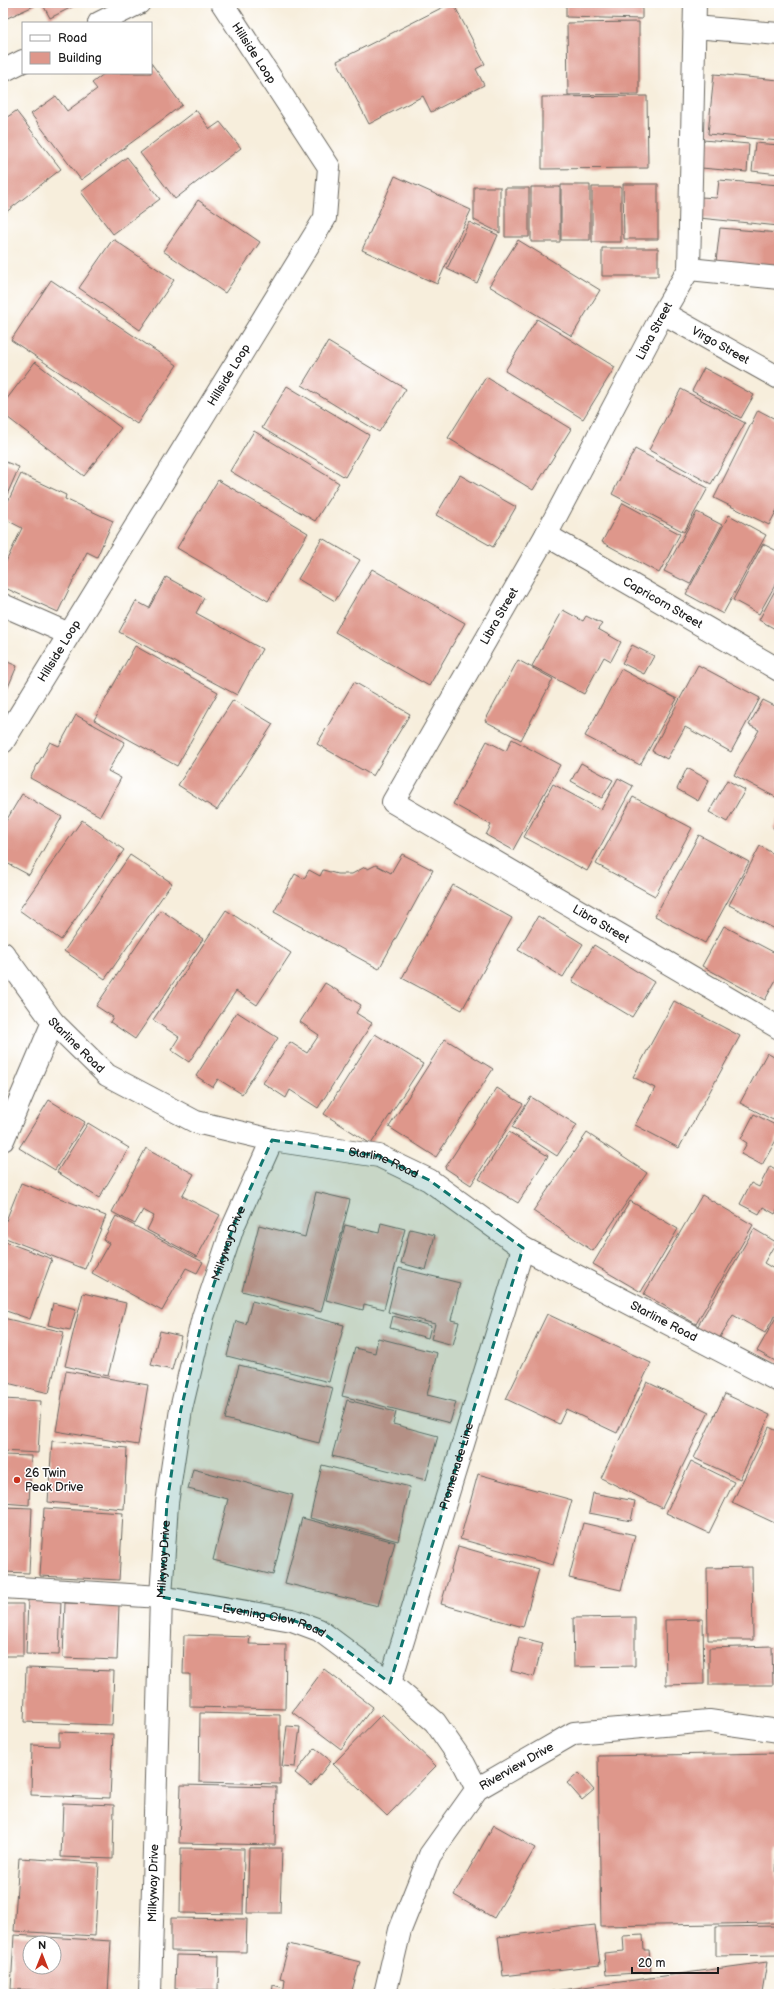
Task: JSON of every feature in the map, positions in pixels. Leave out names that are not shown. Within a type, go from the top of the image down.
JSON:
[{"type":"street","points":[[101,22],[139,3]]},
{"type":"street","name":"Hillside Loop","points":[[3,742],[325,218],[329,167],[222,3]]},
{"type":"street","name":"Libra Street","points":[[695,3],[689,269],[663,312],[546,535],[392,802],[779,1028]]},
{"type":"street","points":[[694,27],[779,34]]},
{"type":"street","points":[[3,71],[22,62]]},
{"type":"street","points":[[689,269],[779,278]]},
{"type":"street","name":"Virgo Street","points":[[663,312],[779,378]]},
{"type":"street","name":"Capricorn Street","points":[[546,535],[779,670]]},
{"type":"street","points":[[3,606],[69,634]]},
{"type":"street","name":"Starline Road","points":[[3,953],[53,1022],[107,1075],[196,1122],[272,1140],[379,1156],[429,1180],[523,1248],[779,1381]]},
{"type":"street","points":[[3,1140],[53,1022]]},
{"type":"street","name":"Milkyway Drive","points":[[150,1994],[160,1597],[166,1503],[181,1409],[203,1317],[233,1227],[272,1140]]},
{"type":"street","name":"Promenade Line","points":[[390,1683],[523,1248]]},
{"type":"street","name":"Evening Glow Road","points":[[3,1587],[160,1597],[292,1620],[319,1630],[390,1683],[435,1722],[464,1764],[477,1789]]},
{"type":"street","name":"Riverview Drive","points":[[385,1994],[400,1930],[430,1855],[477,1789],[574,1733],[708,1720],[779,1732]]},
{"type":"highlighted area","points":[[272,1140],[379,1156],[429,1180],[523,1248],[390,1683],[319,1630],[292,1620],[161,1597],[167,1503],[181,1409],[203,1317],[233,1227]]},
{"type":"building","points":[[3,3],[35,3],[36,5],[3,20]]},
{"type":"building","points":[[42,3],[80,3],[50,18]]},
{"type":"building","points":[[453,3],[485,64],[476,69],[484,85],[431,112],[423,96],[369,124],[337,61]]},
{"type":"building","points":[[566,3],[642,3],[642,19],[566,17]]},
{"type":"building","points":[[639,22],[639,94],[568,95],[567,23]]},
{"type":"building","points":[[152,64],[182,105],[81,180],[31,114],[56,96],[67,111],[97,89],[92,83],[104,74],[152,74]]},
{"type":"building","points":[[714,74],[779,80],[779,141],[708,134]]},
{"type":"building","points":[[647,96],[648,168],[542,169],[542,97]]},
{"type":"building","points":[[196,110],[210,129],[220,122],[241,148],[175,199],[140,153]]},
{"type":"building","points":[[16,111],[61,169],[5,213],[3,211],[3,120]]},
{"type":"building","points":[[703,140],[749,144],[747,172],[701,168]]},
{"type":"building","points":[[755,143],[779,145],[779,174],[752,171]]},
{"type":"building","points":[[127,157],[160,199],[113,234],[81,192]]},
{"type":"building","points":[[395,176],[471,210],[437,284],[362,250]]},
{"type":"building","points":[[719,180],[779,185],[779,226],[699,218],[700,197],[717,198]]},
{"type":"building","points":[[623,184],[658,184],[658,239],[624,239]]},
{"type":"building","points":[[561,185],[590,185],[590,240],[561,240]]},
{"type":"building","points":[[474,187],[500,187],[500,233],[474,220]]},
{"type":"building","points":[[531,187],[560,187],[560,242],[531,242]]},
{"type":"building","points":[[592,187],[621,187],[621,242],[592,242]]},
{"type":"building","points":[[505,188],[529,188],[529,237],[505,237]]},
{"type":"building","points":[[198,200],[260,242],[225,293],[163,251]]},
{"type":"building","points":[[469,222],[498,235],[477,283],[447,269]]},
{"type":"building","points":[[720,228],[779,233],[779,276],[715,270]]},
{"type":"building","points":[[113,239],[174,280],[140,330],[79,288]]},
{"type":"building","points":[[518,240],[600,290],[572,336],[489,286]]},
{"type":"building","points":[[602,248],[658,248],[658,276],[602,276]]},
{"type":"building","points":[[51,280],[177,365],[137,424],[11,340]]},
{"type":"building","points":[[537,319],[615,367],[583,419],[505,371]]},
{"type":"building","points":[[328,342],[406,389],[379,432],[302,385]]},
{"type":"building","points":[[35,362],[121,428],[84,476],[3,414],[3,404]]},
{"type":"building","points":[[704,368],[754,395],[741,418],[692,391]]},
{"type":"building","points":[[486,377],[571,429],[533,490],[448,438]]},
{"type":"building","points":[[287,386],[369,435],[345,477],[262,428]]},
{"type":"building","points":[[681,389],[745,423],[711,484],[649,450]]},
{"type":"building","points":[[758,410],[779,421],[779,506],[769,525],[714,498]]},
{"type":"building","points":[[254,431],[339,483],[315,521],[230,471]]},
{"type":"building","points":[[635,449],[708,488],[684,532],[612,494]]},
{"type":"building","points":[[3,461],[19,467],[3,504]]},
{"type":"building","points":[[21,474],[66,495],[65,499],[113,521],[97,557],[87,552],[58,612],[3,587],[3,568],[22,528],[3,518],[3,512]]},
{"type":"building","points":[[460,475],[516,507],[493,547],[436,515]]},
{"type":"building","points":[[218,480],[308,533],[268,601],[177,548]]},
{"type":"building","points":[[623,503],[680,534],[659,573],[602,542]]},
{"type":"building","points":[[697,512],[722,525],[690,584],[664,571]]},
{"type":"building","points":[[729,515],[766,535],[723,614],[686,594]]},
{"type":"building","points":[[322,538],[360,560],[335,601],[298,579]]},
{"type":"building","points":[[763,544],[779,552],[779,578],[759,614],[733,600]]},
{"type":"building","points":[[372,569],[465,623],[429,686],[335,632]]},
{"type":"building","points":[[166,577],[204,598],[196,613],[262,649],[237,695],[119,632],[136,601],[149,608]]},
{"type":"building","points":[[779,583],[779,631],[759,620]]},
{"type":"building","points":[[563,610],[583,621],[586,616],[602,624],[598,629],[621,642],[611,661],[604,657],[584,694],[532,666]]},
{"type":"building","points":[[632,645],[654,656],[644,674],[622,663]]},
{"type":"building","points":[[135,646],[218,692],[177,766],[94,720]]},
{"type":"building","points":[[3,660],[17,666],[3,699]]},
{"type":"building","points":[[518,660],[553,679],[521,740],[485,721]]},
{"type":"building","points":[[698,665],[760,698],[731,752],[685,727],[667,759],[652,751]]},
{"type":"building","points":[[621,669],[677,699],[640,765],[585,736]]},
{"type":"building","points":[[354,682],[410,714],[373,776],[317,744]]},
{"type":"building","points":[[233,700],[273,724],[217,810],[178,785]]},
{"type":"building","points":[[763,700],[779,708],[779,799],[734,775],[759,730],[749,725]]},
{"type":"building","points":[[76,715],[125,742],[108,771],[121,778],[100,816],[30,778],[50,742],[59,746]]},
{"type":"building","points":[[512,739],[560,765],[513,850],[486,835],[491,825],[453,804],[487,741],[506,751]]},
{"type":"building","points":[[581,763],[613,780],[602,798],[571,781]]},
{"type":"building","points":[[687,768],[709,780],[698,801],[677,789]]},
{"type":"building","points":[[618,778],[633,786],[587,871],[524,837],[553,784],[601,810]]},
{"type":"building","points":[[727,780],[745,790],[727,822],[709,812]]},
{"type":"building","points":[[22,794],[62,817],[29,875],[3,861],[3,826]]},
{"type":"building","points":[[633,797],[692,828],[655,896],[596,864]]},
{"type":"building","points":[[779,817],[779,832],[773,828]]},
{"type":"building","points":[[82,820],[124,850],[61,940],[19,910]]},
{"type":"building","points":[[699,835],[749,862],[705,943],[655,916]]},
{"type":"building","points":[[760,846],[779,857],[779,931],[729,905]]},
{"type":"building","points":[[402,854],[433,870],[379,969],[274,912],[295,874],[304,879],[309,870],[320,876],[323,870],[337,874],[352,874],[365,867],[368,869],[376,865],[391,873]]},
{"type":"building","points":[[130,855],[172,883],[105,979],[64,951]]},
{"type":"building","points":[[453,885],[512,918],[462,1010],[402,978]]},
{"type":"building","points":[[161,910],[203,939],[135,1039],[110,1022],[113,1017],[96,1006]]},
{"type":"building","points":[[226,910],[291,953],[257,1005],[236,991],[189,1062],[171,1050],[179,1037],[153,1020]]},
{"type":"building","points":[[538,916],[583,944],[563,977],[518,950]]},
{"type":"building","points":[[724,926],[779,955],[779,974],[765,1000],[702,966]]},
{"type":"building","points":[[594,945],[654,982],[632,1017],[572,981]]},
{"type":"building","points":[[325,983],[361,1005],[356,1013],[372,1023],[318,1108],[290,1090],[286,1098],[263,1083],[290,1042],[307,1053],[319,1035],[300,1022]]},
{"type":"building","points":[[674,1001],[740,1036],[679,1148],[635,1125],[655,1088],[633,1077]]},
{"type":"building","points":[[237,1012],[278,1038],[242,1094],[218,1079],[213,1087],[196,1076]]},
{"type":"building","points":[[375,1034],[423,1064],[371,1144],[324,1114]]},
{"type":"building","points":[[445,1039],[493,1069],[436,1157],[389,1127]]},
{"type":"building","points":[[767,1053],[779,1060],[779,1110],[773,1120],[740,1103]]},
{"type":"building","points":[[497,1088],[523,1104],[471,1185],[445,1168]]},
{"type":"building","points":[[531,1097],[577,1125],[557,1156],[512,1127]]},
{"type":"building","points":[[49,1100],[85,1122],[55,1170],[19,1148]]},
{"type":"building","points":[[754,1114],[779,1127],[779,1135],[762,1165],[741,1154],[747,1143],[741,1139]]},
{"type":"building","points":[[88,1123],[129,1148],[99,1198],[57,1172]]},
{"type":"building","points":[[509,1132],[548,1156],[518,1203],[479,1179]]},
{"type":"building","points":[[587,1133],[647,1173],[593,1251],[533,1211]]},
{"type":"building","points":[[146,1148],[194,1174],[182,1196],[220,1215],[197,1257],[147,1230],[154,1216],[143,1210],[135,1224],[112,1212]]},
{"type":"building","points":[[770,1166],[779,1171],[779,1207],[775,1214],[763,1207],[759,1214],[740,1204],[751,1183],[759,1187]]},
{"type":"building","points":[[21,1183],[106,1216],[85,1269],[3,1237],[3,1228]]},
{"type":"building","points":[[316,1192],[350,1200],[321,1312],[242,1291],[259,1225],[305,1237]]},
{"type":"building","points":[[702,1195],[753,1225],[696,1324],[644,1294]]},
{"type":"building","points":[[630,1201],[678,1229],[641,1292],[593,1264]]},
{"type":"building","points":[[116,1216],[203,1262],[197,1273],[186,1268],[162,1311],[92,1273],[109,1243],[103,1240]]},
{"type":"building","points":[[381,1223],[405,1229],[384,1309],[364,1304],[363,1310],[326,1300],[345,1225],[379,1233]]},
{"type":"building","points":[[410,1229],[435,1235],[426,1270],[401,1263]]},
{"type":"building","points":[[754,1229],[776,1242],[764,1263],[779,1272],[779,1308],[765,1333],[733,1315],[717,1342],[696,1329]]},
{"type":"building","points":[[3,1241],[52,1259],[30,1319],[3,1310]]},
{"type":"building","points":[[399,1268],[460,1283],[451,1320],[459,1322],[453,1345],[431,1339],[435,1324],[388,1312]]},
{"type":"building","points":[[83,1293],[126,1303],[108,1376],[65,1366]]},
{"type":"building","points":[[252,1301],[344,1325],[329,1382],[227,1356],[236,1321],[246,1324]]},
{"type":"building","points":[[53,1303],[76,1309],[70,1330],[48,1325]]},
{"type":"building","points":[[779,1312],[779,1363],[757,1351]]},
{"type":"building","points":[[547,1314],[651,1363],[617,1433],[566,1409],[559,1424],[506,1399]]},
{"type":"building","points":[[393,1316],[431,1326],[428,1338],[390,1328]]},
{"type":"building","points":[[3,1318],[64,1332],[49,1393],[3,1382]]},
{"type":"building","points":[[160,1331],[181,1336],[172,1370],[151,1365]]},
{"type":"building","points":[[378,1338],[437,1353],[427,1395],[456,1402],[450,1423],[342,1396],[355,1348],[375,1353]]},
{"type":"building","points":[[239,1365],[333,1388],[319,1443],[225,1419]]},
{"type":"building","points":[[66,1371],[148,1385],[138,1445],[56,1431]]},
{"type":"building","points":[[647,1382],[709,1412],[662,1508],[601,1478]]},
{"type":"building","points":[[725,1394],[770,1415],[740,1479],[694,1458]]},
{"type":"building","points":[[3,1399],[41,1401],[38,1453],[3,1451]]},
{"type":"building","points":[[347,1400],[396,1412],[393,1424],[438,1436],[426,1480],[332,1456]]},
{"type":"building","points":[[769,1427],[779,1432],[779,1525],[732,1503]]},
{"type":"building","points":[[52,1441],[127,1448],[124,1509],[48,1502]]},
{"type":"building","name":"26 Twin Peak Drive","points":[[3,1455],[31,1456],[29,1505],[3,1503]]},
{"type":"building","points":[[691,1461],[734,1482],[709,1533],[666,1513]]},
{"type":"building","points":[[322,1465],[410,1487],[398,1541],[310,1518]]},
{"type":"building","points":[[193,1469],[293,1495],[273,1575],[213,1560],[228,1499],[188,1489]]},
{"type":"building","points":[[478,1474],[572,1500],[553,1565],[460,1539]]},
{"type":"building","points":[[593,1493],[635,1501],[631,1521],[589,1513]]},
{"type":"building","points":[[3,1507],[32,1508],[29,1573],[3,1572]]},
{"type":"building","points":[[44,1508],[123,1513],[119,1580],[40,1576]]},
{"type":"building","points":[[302,1518],[395,1542],[378,1606],[285,1583]]},
{"type":"building","points":[[583,1523],[635,1535],[621,1590],[569,1578]]},
{"type":"building","points":[[458,1546],[539,1569],[523,1627],[441,1604]]},
{"type":"building","points":[[752,1567],[753,1640],[708,1640],[707,1568]]},
{"type":"building","points":[[28,1600],[61,1601],[59,1655],[26,1654]]},
{"type":"building","points":[[65,1603],[119,1605],[117,1660],[63,1658]]},
{"type":"building","points":[[3,1604],[23,1604],[23,1656],[3,1656]]},
{"type":"building","points":[[635,1617],[635,1666],[574,1667],[573,1618]]},
{"type":"building","points":[[703,1619],[704,1684],[666,1685],[665,1620]]},
{"type":"building","points":[[184,1635],[250,1637],[249,1644],[286,1645],[285,1709],[190,1707],[190,1674],[183,1674]]},
{"type":"building","points":[[519,1637],[543,1643],[534,1677],[511,1671]]},
{"type":"building","points":[[772,1646],[773,1685],[709,1685],[709,1648]]},
{"type":"building","points":[[26,1668],[114,1671],[112,1725],[24,1722]]},
{"type":"building","points":[[324,1669],[373,1707],[341,1749],[292,1712]]},
{"type":"building","points":[[200,1713],[280,1715],[280,1784],[199,1782]]},
{"type":"building","points":[[382,1714],[436,1766],[387,1816],[333,1764]]},
{"type":"building","points":[[287,1726],[300,1727],[295,1767],[282,1766]]},
{"type":"building","points":[[59,1732],[113,1734],[110,1798],[31,1795],[32,1745],[59,1746]]},
{"type":"building","points":[[315,1748],[331,1761],[311,1786],[295,1773]]},
{"type":"building","points":[[779,1753],[779,1847],[776,1847],[777,1923],[601,1926],[598,1756]]},
{"type":"building","points":[[579,1773],[594,1790],[582,1800],[567,1783]]},
{"type":"building","points":[[181,1785],[276,1787],[275,1845],[179,1843]]},
{"type":"building","points":[[63,1803],[114,1805],[113,1859],[61,1857]]},
{"type":"building","points":[[494,1825],[535,1848],[494,1918],[454,1895]]},
{"type":"building","points":[[181,1848],[244,1849],[243,1914],[180,1913]]},
{"type":"building","points":[[249,1848],[282,1848],[280,1913],[247,1913]]},
{"type":"building","points":[[19,1858],[99,1863],[95,1936],[14,1931]]},
{"type":"building","points":[[171,1918],[247,1919],[246,1952],[171,1951]]},
{"type":"building","points":[[595,1925],[600,1965],[503,1976],[498,1937]]},
{"type":"building","points":[[779,1926],[779,1955],[716,1956],[716,1927]]},
{"type":"building","points":[[14,1935],[22,1935],[22,1975],[62,1975],[62,1938],[111,1941],[108,1994],[11,1989]]},
{"type":"building","points":[[643,1935],[644,1950],[649,1950],[651,1972],[606,1975],[604,1953],[624,1951],[623,1936]]},
{"type":"building","points":[[289,1944],[360,1962],[351,1994],[272,1994],[273,1985],[284,1988],[285,1979],[280,1978]]},
{"type":"building","points":[[176,1955],[219,1956],[218,1990],[175,1989]]},
{"type":"building","points":[[767,1962],[762,1992],[760,1994],[532,1994]]},
{"type":"building","points":[[244,1991],[266,1992],[266,1994],[244,1994]]},
{"type":"place","name":"26 Twin Peak Drive","points":[[17,1480]]}]
